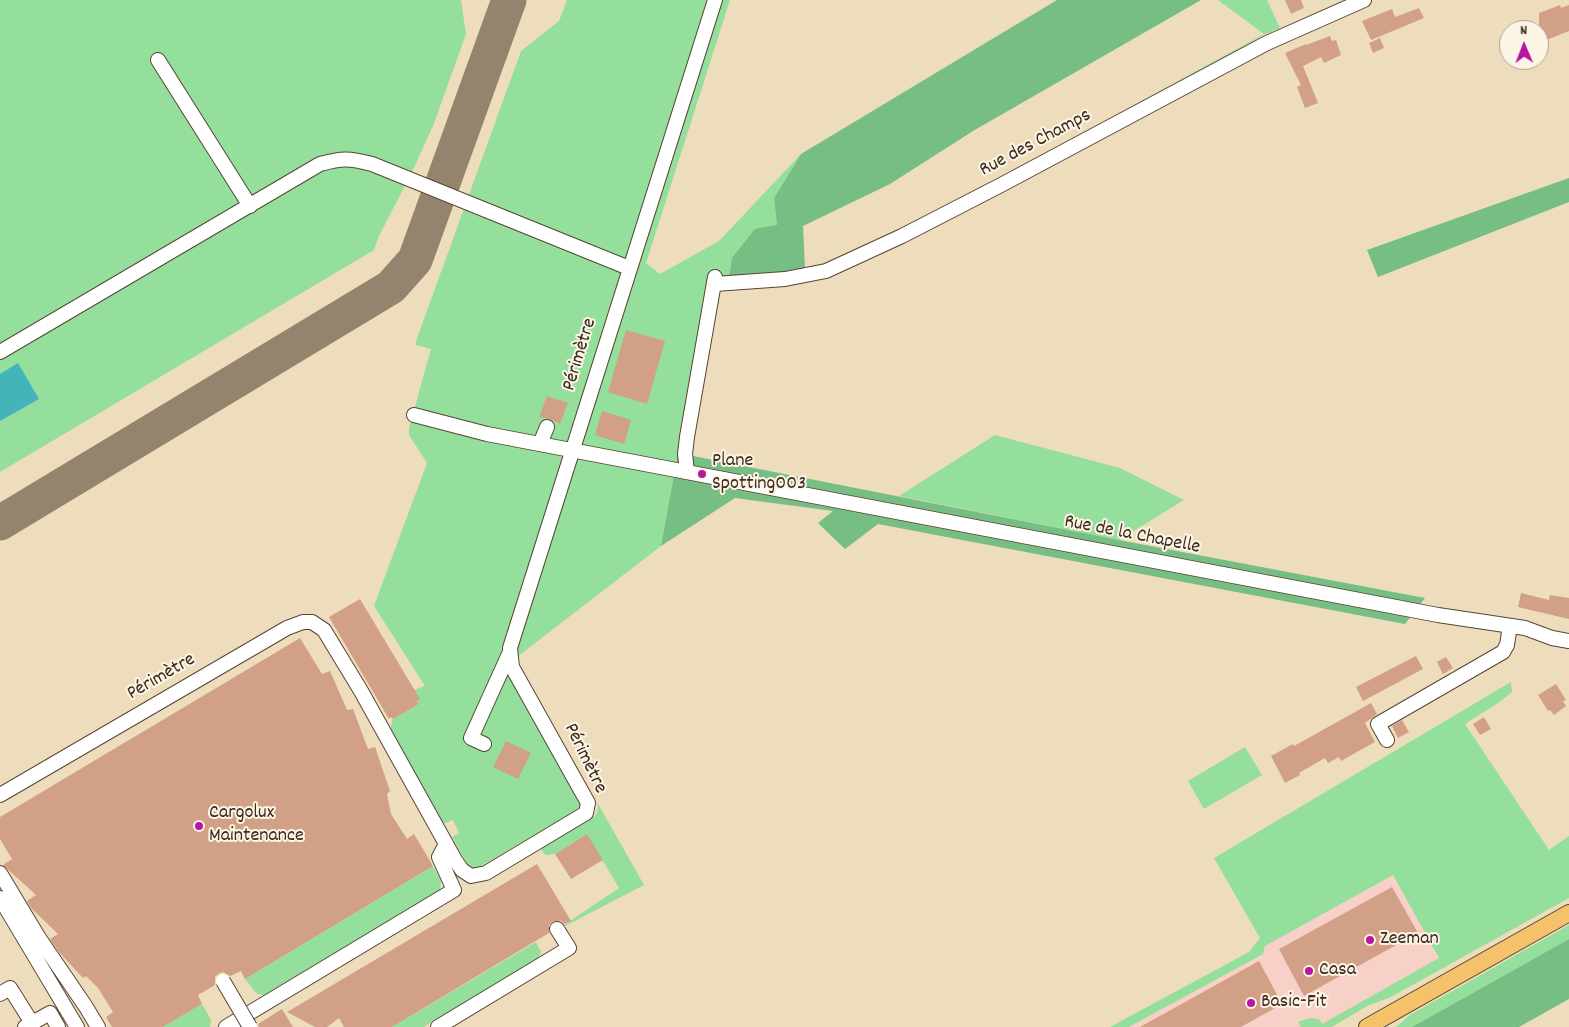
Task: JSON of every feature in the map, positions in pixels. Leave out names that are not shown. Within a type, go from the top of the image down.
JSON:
[{"type":"main road","points":[[1367,1027],[1569,914]]},
{"type":"street","name":"Périmètre","points":[[0,795],[287,628],[302,622],[312,622],[324,630],[361,691],[462,870],[471,876],[486,873],[586,813],[588,803],[512,667],[510,648],[715,0]]},
{"type":"street","name":"Rue des Champs","points":[[687,472],[685,454],[687,437],[715,281],[785,279],[826,271],[902,236],[993,190],[1267,43],[1364,0]]},
{"type":"street","points":[[158,60],[250,206]]},
{"type":"street","points":[[0,352],[320,164],[340,159],[353,159],[372,164],[629,268]]},
{"type":"street","name":"Rue de la Chapelle","points":[[414,415],[487,434],[1438,615],[1525,628],[1552,638],[1569,641]]},
{"type":"street","points":[[540,444],[547,427]]},
{"type":"street","points":[[1387,740],[1378,724],[1503,652],[1507,645],[1510,626]]},
{"type":"street","points":[[484,744],[470,738],[510,654]]},
{"type":"street","points":[[226,1027],[454,890],[439,857],[446,844]]},
{"type":"street","points":[[0,873],[39,938],[98,1027]]},
{"type":"street","points":[[0,898],[77,1027]]},
{"type":"street","points":[[438,1027],[569,948],[557,929]]},
{"type":"street","points":[[223,981],[250,1027]]},
{"type":"street","points":[[0,994],[10,988],[28,1025],[50,1014],[58,1027]]},
{"type":"shaded area","points":[[1393,875],[1440,958],[1322,1024],[1298,1021],[1301,1027],[1129,1027],[1263,954],[1265,946]]},
{"type":"green space","points":[[0,0],[461,0],[466,34],[433,126],[379,236],[374,250],[0,472]]},
{"type":"green space","points":[[567,0],[730,0],[646,263],[660,274],[719,241],[801,154],[774,198],[777,225],[729,283],[707,295],[661,546],[517,657],[502,658],[581,803],[580,808],[475,868],[467,864],[452,837],[459,833],[453,820],[443,824],[389,733],[393,719],[419,704],[414,690],[425,686],[374,606],[427,463],[409,435],[409,428],[431,349],[416,345],[416,341],[521,51],[559,21]]},
{"type":"green space","points":[[1057,0],[1201,0],[973,131],[890,184],[803,226],[805,268],[795,273],[729,278],[732,258],[755,229],[777,225],[774,198],[801,154]]},
{"type":"green space","points":[[1218,0],[1267,0],[1280,28],[1265,34],[1188,79],[1031,165],[826,267],[795,273],[824,263],[981,189],[1264,34]]},
{"type":"green space","points":[[1569,178],[1569,202],[1378,277],[1367,250]]},
{"type":"green space","points":[[995,435],[1120,468],[1184,500],[1119,540],[899,496]]},
{"type":"green space","points":[[678,453],[1425,598],[1405,624],[878,524],[845,549],[818,523],[833,511],[735,498],[661,546]]},
{"type":"green space","points":[[1511,682],[1512,692],[1465,724],[1549,850],[1569,836],[1569,898],[1389,998],[1367,1006],[1332,1027],[1301,1027],[1298,1022],[1310,1018],[1319,1019],[1322,1024],[1439,958],[1393,875],[1265,946],[1263,954],[1129,1027],[1110,1027],[1249,952],[1260,938],[1214,858]]},
{"type":"green space","points":[[1245,747],[1262,775],[1204,809],[1188,781]]},
{"type":"green space","points":[[597,802],[644,885],[565,926],[619,888],[587,834],[555,854],[546,855],[541,850],[543,846],[596,815],[598,809]]},
{"type":"green space","points":[[433,866],[441,881],[440,890],[264,995],[257,994],[245,979]]},
{"type":"green space","points":[[1569,925],[1569,939],[1412,1027],[1396,1027],[1410,1015]]},
{"type":"green space","points":[[1569,939],[1569,999],[1519,1027],[1412,1027]]},
{"type":"green space","points":[[536,942],[541,952],[538,959],[424,1027],[392,1027]]},
{"type":"green space","points":[[202,1004],[211,1020],[210,1027],[163,1027]]},
{"type":"water","points":[[18,363],[39,399],[0,421],[0,374]]},
{"type":"building","points":[[1285,0],[1301,0],[1304,8],[1291,14]]},
{"type":"building","points":[[1560,5],[1561,8],[1569,5],[1569,31],[1549,39],[1549,20],[1539,20],[1539,13]]},
{"type":"building","points":[[1419,8],[1424,18],[1371,40],[1362,21],[1392,9],[1395,17]]},
{"type":"building","points":[[1330,36],[1332,41],[1336,40],[1341,55],[1324,63],[1321,57],[1303,66],[1318,103],[1305,108],[1297,87],[1301,85],[1285,53]]},
{"type":"building","points":[[1380,38],[1384,48],[1373,53],[1369,43]]},
{"type":"building","points":[[626,330],[665,341],[647,404],[608,392]]},
{"type":"building","points":[[547,396],[568,403],[560,424],[550,419],[539,417]]},
{"type":"building","points":[[602,411],[631,420],[624,444],[595,435]]},
{"type":"building","points":[[1521,593],[1549,600],[1550,595],[1569,598],[1569,619],[1518,607]]},
{"type":"building","points":[[360,599],[420,699],[417,701],[419,704],[393,719],[391,717],[389,719],[329,617]]},
{"type":"building","name":"Cargolux Maintenance","points":[[300,638],[322,674],[330,671],[347,710],[353,709],[368,749],[375,747],[390,791],[387,794],[391,814],[407,839],[414,834],[433,866],[245,979],[241,971],[230,976],[223,972],[218,974],[215,977],[215,985],[198,995],[202,1004],[163,1027],[112,1027],[106,1017],[113,1012],[98,988],[86,976],[83,978],[59,952],[50,939],[58,934],[31,908],[27,901],[36,895],[3,865],[12,859],[0,839],[0,817]]},
{"type":"building","points":[[1416,656],[1423,669],[1363,701],[1356,687]]},
{"type":"building","points":[[1446,657],[1453,668],[1443,674],[1437,662]]},
{"type":"building","points":[[1556,684],[1566,700],[1563,701],[1566,706],[1554,715],[1550,710],[1548,711],[1538,695]]},
{"type":"building","points":[[1371,703],[1377,714],[1365,723],[1375,742],[1341,761],[1339,757],[1328,763],[1325,758],[1285,783],[1271,756],[1293,744],[1294,746]]},
{"type":"building","points":[[1484,717],[1491,729],[1480,735],[1473,724]]},
{"type":"building","points":[[1402,720],[1409,732],[1398,738],[1392,726]]},
{"type":"building","points":[[506,741],[531,753],[518,779],[493,767]]},
{"type":"building","points":[[587,834],[603,860],[571,879],[555,854]]},
{"type":"building","points":[[537,864],[571,921],[564,924],[561,921],[553,921],[549,925],[549,933],[392,1027],[344,1027],[339,1018],[327,1027],[315,1027],[287,1012]]},
{"type":"building","points":[[1392,887],[1418,933],[1304,996],[1279,949]]},
{"type":"building","points":[[1259,961],[1282,1004],[1241,1027],[1140,1027]]},
{"type":"building","points":[[282,1009],[293,1027],[259,1027],[258,1024]]},
{"type":"taxiway","points":[[0,523],[391,287],[415,260],[509,0]]},
{"type":"place","name":"Plane Spotting003","points":[[702,474]]},
{"type":"place","name":"Cargolux Maintenance","points":[[199,826]]},
{"type":"place","name":"Zeeman","points":[[1370,940]]},
{"type":"place","name":"Casa","points":[[1309,971]]},
{"type":"place","name":"Basic-Fit","points":[[1251,1003]]}]
